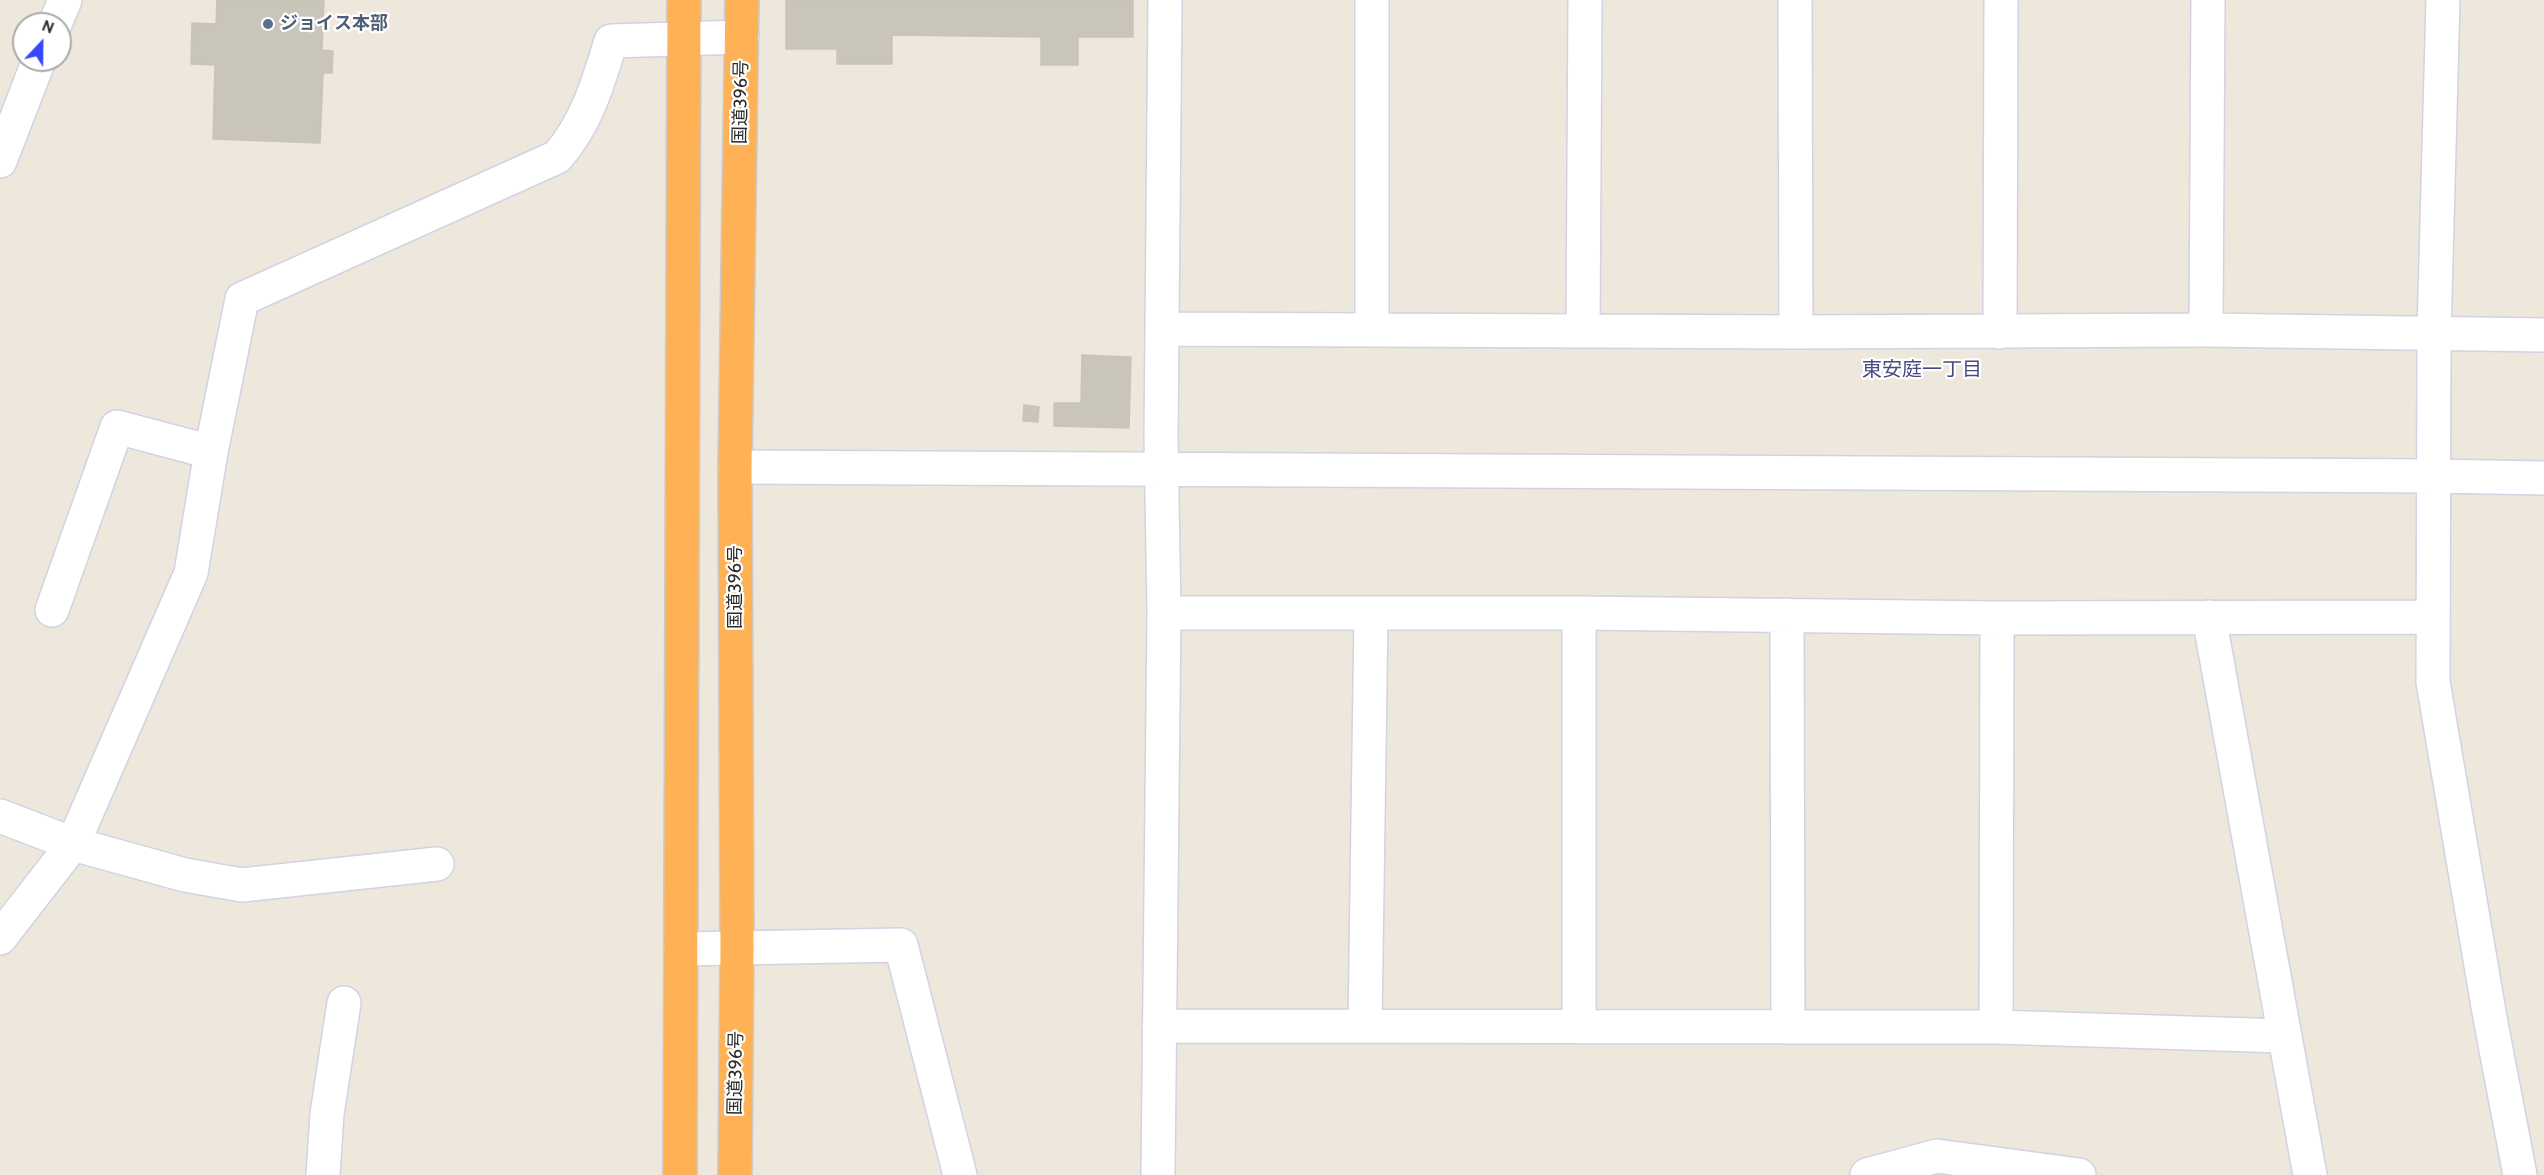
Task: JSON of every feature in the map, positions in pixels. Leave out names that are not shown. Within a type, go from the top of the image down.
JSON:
[{"type":"highway","points":[[680,1175],[684,0]]},
{"type":"highway","name":"国道396号","points":[[735,1175],[737,948],[735,467],[742,0]]},
{"type":"street","points":[[1158,1175],[1164,613],[1162,329],[1165,0]]},
{"type":"street","points":[[1372,0],[1372,329]]},
{"type":"street","points":[[1583,331],[1585,0]]},
{"type":"street","points":[[1795,0],[1796,332]]},
{"type":"street","points":[[2000,332],[2001,0]]},
{"type":"street","points":[[2206,330],[2208,0]]},
{"type":"street","points":[[2443,0],[2434,334],[2433,682],[2490,1018],[2520,1175]]},
{"type":"street","points":[[0,938],[73,844],[191,573],[211,452],[242,299],[557,157],[575,137],[592,100],[611,41],[742,37]]},
{"type":"street","points":[[0,161],[34,72]]},
{"type":"street","points":[[1162,329],[1796,332],[2206,330],[2544,335]]},
{"type":"street","points":[[52,610],[117,427],[211,452]]},
{"type":"street","points":[[735,467],[2544,478]]},
{"type":"street","points":[[1164,613],[1579,613],[1997,618],[2433,617]]},
{"type":"street","points":[[1579,613],[1579,1028]]},
{"type":"street","points":[[1365,1026],[1371,614]]},
{"type":"street","points":[[1787,615],[1788,1027]]},
{"type":"street","points":[[2209,617],[2310,1175]]},
{"type":"street","points":[[1996,1027],[1997,618]]},
{"type":"street","points":[[0,816],[73,844],[185,875],[242,885],[437,864]]},
{"type":"street","points":[[681,949],[901,945],[960,1175]]},
{"type":"street","points":[[323,1175],[327,1114],[344,1003]]},
{"type":"street","points":[[1159,1026],[1996,1027],[2284,1036]]},
{"type":"street","points":[[1867,1175],[1937,1156],[2079,1175]]},
{"type":"building","points":[[217,0],[324,0],[322,50],[333,51],[332,73],[323,73],[320,143],[213,139],[215,65],[191,64],[192,23],[216,24]]},
{"type":"building","points":[[786,0],[1133,0],[1133,37],[1078,37],[1078,65],[1041,65],[1041,37],[892,35],[892,64],[837,64],[837,49],[786,49]]},
{"type":"building","points":[[1082,355],[1131,357],[1129,428],[1054,426],[1054,403],[1081,403]]},
{"type":"building","points":[[1024,405],[1039,407],[1038,422],[1023,421]]},
{"type":"place","name":"ジョイス本部","points":[[268,24]]},
{"type":"district","name":"東安庭一丁目","points":[[1922,370]]}]
